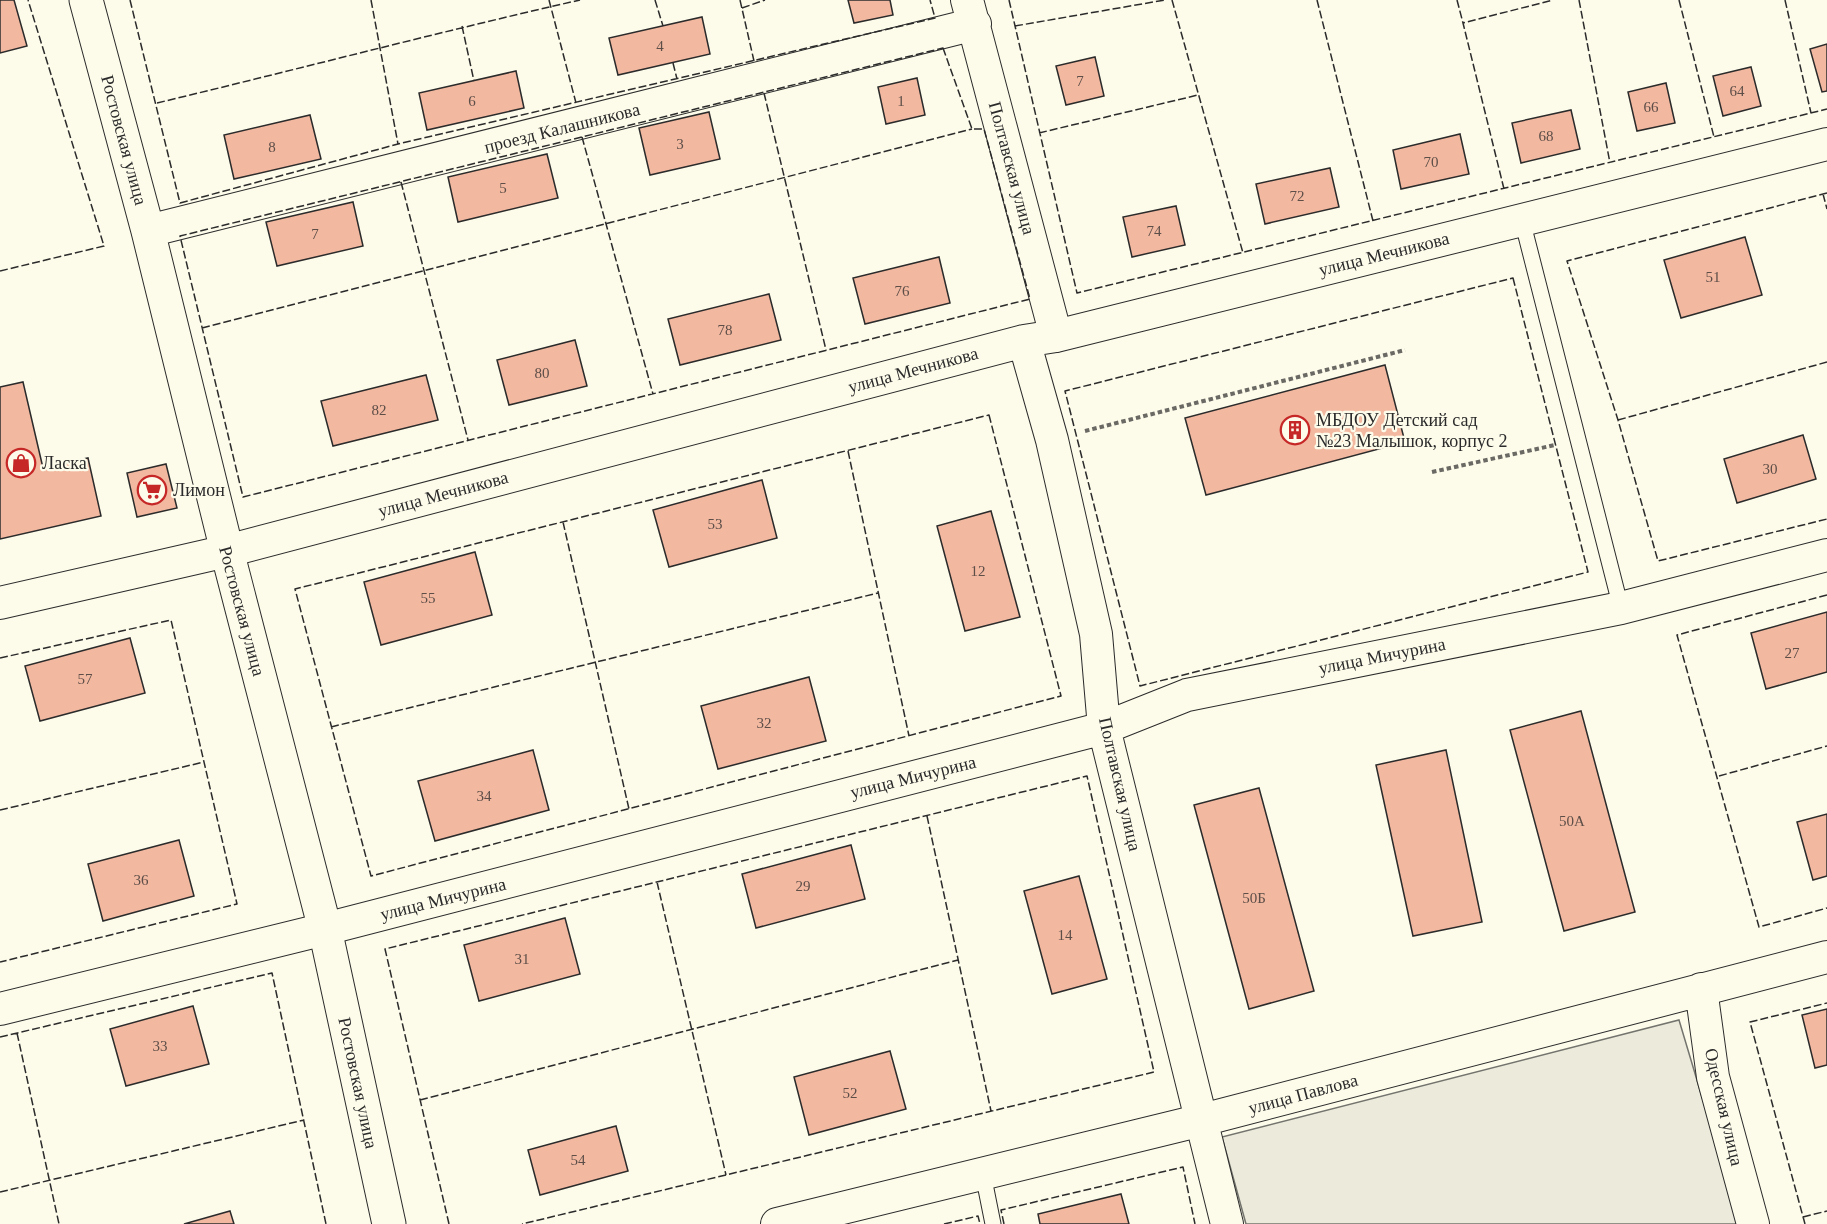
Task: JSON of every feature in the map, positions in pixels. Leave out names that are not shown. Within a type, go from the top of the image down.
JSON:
[{"type":"street","name":"Ростовская улица","points":[[86,0],[148,231],[227,551],[325,929],[389,1224]]},
{"type":"street","name":"проезд Калашникова","points":[[148,231],[971,12]]},
{"type":"street","name":"Полтавская улица","points":[[971,12],[1056,336]]},
{"type":"street","name":"улица Мечникова","points":[[0,603],[227,551],[1024,341],[1056,336],[1827,144]]},
{"type":"street","name":"Полтавская улица","points":[[1024,341],[1052,440],[1096,634],[1104,728],[1227,1224]]},
{"type":"street","name":"улица Мичурина","points":[[0,1009],[325,929],[1104,728],[1187,695],[1621,608],[1827,555]]},
{"type":"street","name":"улица Павлова","points":[[777,1224],[1202,1120],[1827,957]]},
{"type":"street","name":"Одесская улица","points":[[1701,989],[1713,1077],[1753,1224]]},
{"type":"lane","points":[[1522,220],[1621,608]]},
{"type":"lane","points":[[982,1174],[993,1224]]},
{"type":"path","points":[[1052,440],[1405,350]]},
{"type":"path","points":[[1432,472],[1578,440]]},
{"type":"shaded area","points":[[1679,1020],[1740,1224],[1246,1224],[1222,1137]]},
{"type":"building","points":[[0,0],[14,0],[27,46],[0,53]]},
{"type":"building","points":[[848,0],[890,0],[893,15],[854,23]]},
{"type":"building","points":[[702,17],[710,54],[618,75],[609,38]]},
{"type":"building","points":[[1827,44],[1827,91],[1822,92],[1810,49]]},
{"type":"building","points":[[1095,57],[1104,96],[1066,105],[1056,66]]},
{"type":"building","points":[[1751,67],[1761,106],[1723,116],[1713,76]]},
{"type":"building","points":[[516,71],[524,108],[427,130],[419,93]]},
{"type":"building","points":[[917,78],[925,115],[886,124],[878,87]]},
{"type":"building","points":[[1666,83],[1675,123],[1637,131],[1628,92]]},
{"type":"building","points":[[1571,110],[1580,149],[1521,163],[1512,123]]},
{"type":"building","points":[[709,112],[720,159],[650,175],[639,128]]},
{"type":"building","points":[[310,115],[321,159],[234,179],[224,135]]},
{"type":"building","points":[[1460,134],[1469,174],[1401,189],[1393,150]]},
{"type":"building","points":[[547,154],[558,198],[458,222],[448,177]]},
{"type":"building","points":[[1330,168],[1339,207],[1265,224],[1256,184]]},
{"type":"building","points":[[353,202],[363,246],[277,266],[266,222]]},
{"type":"building","points":[[1176,206],[1185,245],[1132,257],[1123,217]]},
{"type":"building","points":[[1745,237],[1762,295],[1681,318],[1664,260]]},
{"type":"building","points":[[939,257],[950,303],[865,324],[853,278]]},
{"type":"building","points":[[769,294],[781,340],[680,365],[668,319]]},
{"type":"building","points":[[575,340],[587,386],[509,405],[497,360]]},
{"type":"building","name":"МБДОУ Детский сад №23 Малышок, корпус 2","points":[[1385,365],[1405,442],[1206,495],[1185,418]]},
{"type":"building","points":[[426,375],[438,420],[333,446],[321,401]]},
{"type":"building","name":"Ласка","points":[[23,382],[43,468],[88,458],[101,516],[0,539],[0,387]]},
{"type":"building","points":[[1803,435],[1816,479],[1737,503],[1724,459]]},
{"type":"building","name":"Лимон","points":[[166,464],[177,508],[137,517],[127,473]]},
{"type":"building","points":[[762,480],[777,538],[669,567],[653,510]]},
{"type":"building","points":[[991,511],[1020,617],[965,631],[937,526]]},
{"type":"building","points":[[475,552],[492,615],[381,645],[364,582]]},
{"type":"building","points":[[1827,612],[1827,672],[1766,689],[1751,633]]},
{"type":"building","points":[[130,638],[145,693],[40,721],[25,666]]},
{"type":"building","points":[[809,677],[826,741],[718,769],[701,706]]},
{"type":"building","points":[[1581,711],[1635,912],[1564,931],[1510,730]]},
{"type":"building","points":[[533,750],[549,810],[435,841],[418,781]]},
{"type":"building","points":[[1446,750],[1482,922],[1413,936],[1376,765]]},
{"type":"building","points":[[1259,788],[1314,991],[1249,1009],[1194,805]]},
{"type":"building","points":[[1827,814],[1827,876],[1813,880],[1797,822]]},
{"type":"building","points":[[179,840],[194,896],[103,921],[88,864]]},
{"type":"building","points":[[851,845],[865,899],[756,928],[742,874]]},
{"type":"building","points":[[1079,876],[1107,979],[1052,994],[1024,891]]},
{"type":"building","points":[[565,918],[580,974],[479,1001],[464,945]]},
{"type":"building","points":[[193,1006],[209,1064],[126,1086],[110,1029]]},
{"type":"building","points":[[1827,1009],[1827,1065],[1815,1068],[1802,1015]]},
{"type":"building","points":[[890,1051],[906,1109],[809,1135],[794,1077]]},
{"type":"building","points":[[616,1126],[628,1171],[540,1195],[528,1150]]},
{"type":"building","points":[[1121,1194],[1129,1224],[1040,1224],[1038,1214]]},
{"type":"building","points":[[230,1211],[234,1224],[184,1224]]},
{"type":"fence","points":[[0,271],[104,246],[28,0]]},
{"type":"fence","points":[[130,0],[180,203],[398,144],[935,18],[930,0]]},
{"type":"fence","points":[[371,0],[398,144]]},
{"type":"fence","points":[[549,0],[576,103]]},
{"type":"fence","points":[[157,103],[580,0]]},
{"type":"fence","points":[[655,0],[663,26]]},
{"type":"fence","points":[[740,0],[754,61]]},
{"type":"fence","points":[[742,8],[765,0]]},
{"type":"fence","points":[[1009,0],[1077,293],[1827,109]]},
{"type":"fence","points":[[1015,26],[1165,0]]},
{"type":"fence","points":[[1172,0],[1243,253]]},
{"type":"fence","points":[[1317,0],[1373,221]]},
{"type":"fence","points":[[1457,0],[1463,23]]},
{"type":"fence","points":[[1504,189],[1463,23],[1553,0]]},
{"type":"fence","points":[[1579,0],[1610,163]]},
{"type":"fence","points":[[1679,0],[1714,137]]},
{"type":"fence","points":[[1785,0],[1811,113]]},
{"type":"fence","points":[[462,26],[474,81]]},
{"type":"fence","points":[[943,48],[972,129],[984,129],[1030,299],[243,497],[180,236],[943,48]]},
{"type":"fence","points":[[673,63],[677,79]]},
{"type":"fence","points":[[764,93],[826,350]]},
{"type":"fence","points":[[1039,133],[1198,95]]},
{"type":"fence","points":[[202,328],[972,129]]},
{"type":"fence","points":[[582,137],[653,394]]},
{"type":"fence","points":[[401,182],[468,440]]},
{"type":"fence","points":[[1827,193],[1567,261],[1618,420],[1658,561],[1827,519]]},
{"type":"fence","points":[[1823,194],[1827,209]]},
{"type":"fence","points":[[1513,278],[1588,572],[1140,686],[1065,391],[1513,278]]},
{"type":"fence","points":[[1618,420],[1827,362]]},
{"type":"fence","points":[[989,415],[1061,696],[371,876],[295,589],[989,415]]},
{"type":"fence","points":[[848,451],[909,736]]},
{"type":"fence","points":[[563,522],[629,809]]},
{"type":"fence","points":[[331,727],[878,593]]},
{"type":"fence","points":[[1827,595],[1677,635],[1759,927],[1827,908]]},
{"type":"fence","points":[[0,658],[171,620],[237,904],[0,962]]},
{"type":"fence","points":[[1719,776],[1827,746]]},
{"type":"fence","points":[[0,810],[204,762]]},
{"type":"fence","points":[[449,1224],[385,949],[1087,776],[1154,1072],[522,1224]]},
{"type":"fence","points":[[927,816],[991,1111]]},
{"type":"fence","points":[[657,882],[726,1175]]},
{"type":"fence","points":[[420,1100],[958,960]]},
{"type":"fence","points":[[0,1037],[272,973],[326,1224]]},
{"type":"fence","points":[[1805,1224],[1750,1022],[1827,1003]]},
{"type":"fence","points":[[17,1033],[59,1224]]},
{"type":"fence","points":[[0,1192],[304,1120]]},
{"type":"fence","points":[[1004,1224],[1001,1210],[1183,1167],[1195,1224]]},
{"type":"fence","points":[[1803,1217],[1827,1211]]},
{"type":"fence","points":[[944,1224],[978,1216],[980,1224]]},
{"type":"place","name":"МБДОУ Детский сад №23 Малышок, корпус 2","points":[[1295,430]]},
{"type":"place","name":"Ласка","points":[[21,463]]},
{"type":"place","name":"Лимон","points":[[152,490]]}]
